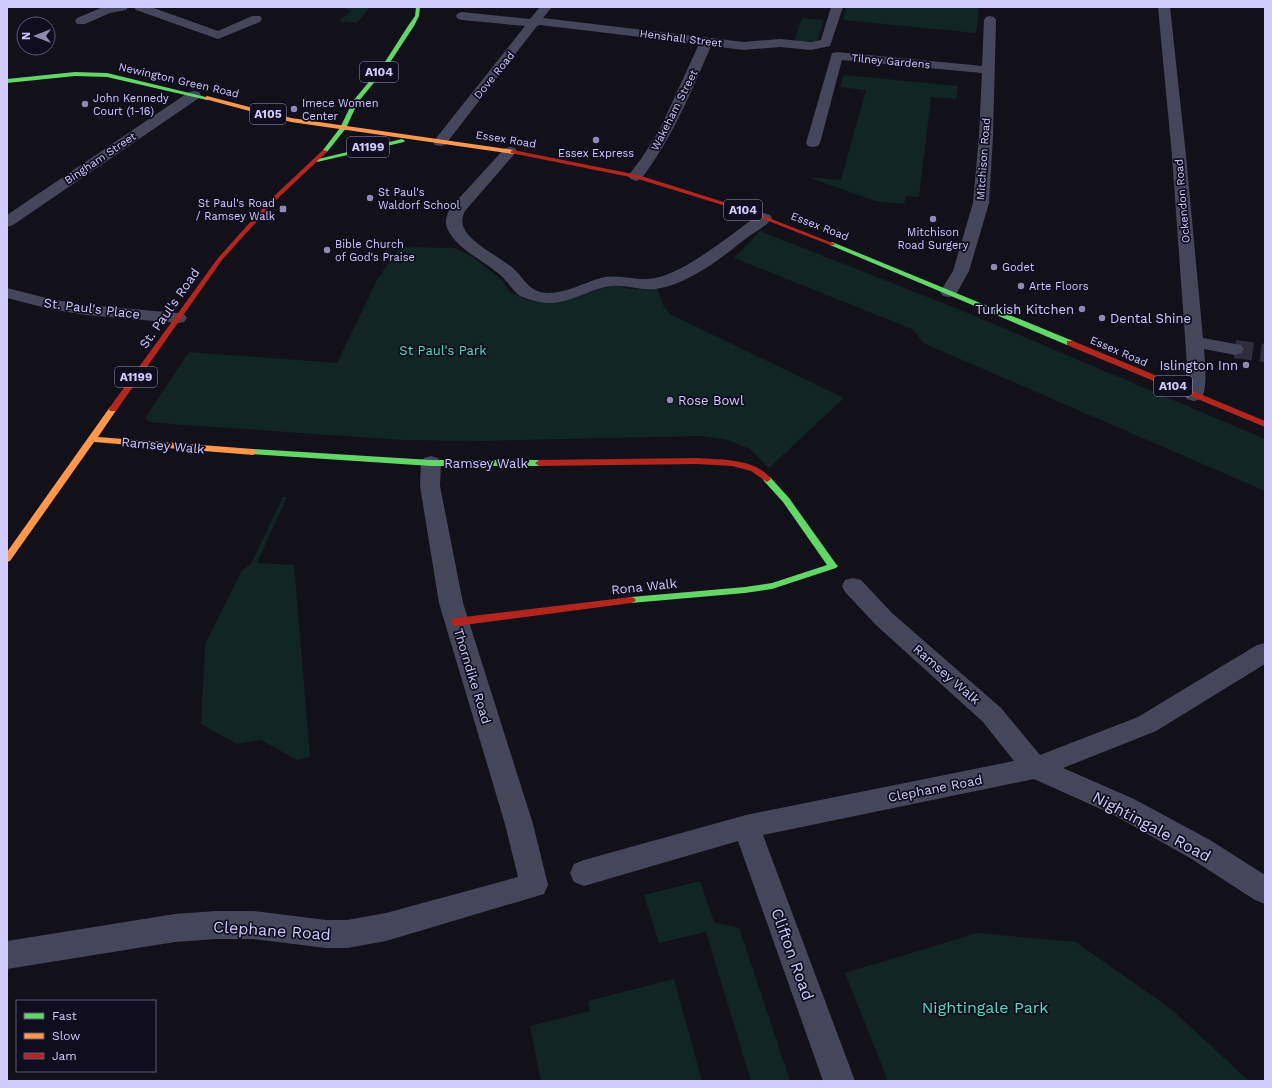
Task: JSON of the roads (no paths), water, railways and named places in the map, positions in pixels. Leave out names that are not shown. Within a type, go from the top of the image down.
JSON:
[{"type":"main road","name":"A104","points":[[343,128],[355,102],[384,66],[411,26],[417,16],[418,7]]},
{"type":"main road","name":"Newington Green Road","points":[[8,80],[58,75],[93,74],[121,78],[291,120],[343,128]]},
{"type":"main road","name":"Essex Road","points":[[343,128],[382,132],[419,139],[510,151],[636,176],[764,218],[949,292],[1265,424]]},
{"type":"main road","name":"St. Paul's Road","points":[[7,559],[220,259],[247,227],[273,200],[317,160],[343,128]]},
{"type":"main road","name":"A1199","points":[[317,160],[374,146],[419,139]]},
{"type":"main road","name":"Ramsey Walk","points":[[92,439],[294,456],[431,463],[630,463],[697,461],[732,463],[754,469],[770,481],[786,500],[833,566]]},
{"type":"main road","name":"Rona Walk","points":[[456,622],[518,612],[674,595],[745,590],[772,586],[833,566]]},
{"type":"street","points":[[81,20],[107,10],[122,7]]},
{"type":"street","points":[[140,7],[218,35],[256,19]]},
{"type":"street","name":"Dove Road","points":[[440,142],[536,22],[546,7]]},
{"type":"street","name":"Henshall Street","points":[[462,16],[536,22],[744,46],[780,43],[811,46],[826,43],[837,7]]},
{"type":"street","name":"Ockendon Road","points":[[1164,7],[1179,156],[1194,342],[1196,370],[1194,395]]},
{"type":"street","name":"Mitchison Road","points":[[949,292],[961,271],[981,203],[986,136],[987,70],[990,20]]},
{"type":"street","name":"Wakeham Street","points":[[636,176],[647,163],[666,129],[707,41]]},
{"type":"street","name":"Tilney Gardens","points":[[813,143],[837,56],[987,70]]},
{"type":"street","name":"Bingham Street","points":[[7,222],[194,95]]},
{"type":"street","points":[[510,151],[458,209],[453,216],[454,227],[469,243],[514,278],[520,289],[533,296],[547,298],[561,296],[616,280],[643,285],[659,283],[679,276],[764,218]]},
{"type":"street","name":"St. Paul's Place","points":[[7,293],[50,304],[86,310],[178,318]]},
{"type":"street","points":[[1194,342],[1235,349]]},
{"type":"street","name":"Thorndike Road","points":[[431,463],[430,486],[451,603],[519,824],[534,885]]},
{"type":"street","name":"Ramsey Walk","points":[[853,586],[884,619],[992,715],[1034,768]]},
{"type":"street","name":"Clephane Road","points":[[584,873],[746,827],[1034,768],[1147,724],[1265,652]]},
{"type":"street","name":"Nightingale Road","points":[[1034,768],[1124,807],[1200,849],[1265,891]]},
{"type":"street","name":"Clifton Road","points":[[746,827],[839,1081]]},
{"type":"street","name":"Clephane Road","points":[[7,956],[63,945],[175,928],[216,925],[253,926],[326,934],[347,934],[386,927],[534,885]]},
{"type":"tunnel","points":[[1235,349],[1265,353]]},
{"type":"place","name":"John Kennedy Court (1-16)","points":[[85,104]]},
{"type":"place","name":"Imece Women Center","points":[[294,109]]},
{"type":"place","name":"Essex Express","points":[[596,140]]},
{"type":"place","name":"St Paul's Waldorf School","points":[[370,198]]},
{"type":"place","name":"St Paul's Road / Ramsey Walk","points":[[283,209]]},
{"type":"place","name":"Mitchison Road Surgery","points":[[933,219]]},
{"type":"place","name":"Bible Church of God's Praise","points":[[327,250]]},
{"type":"place","name":"Godet","points":[[994,267]]},
{"type":"place","name":"Arte Floors","points":[[1021,286]]},
{"type":"place","name":"Turkish Kitchen","points":[[1082,309]]},
{"type":"place","name":"Dental Shine","points":[[1102,318]]},
{"type":"place","name":"Islington Inn","points":[[1246,365]]},
{"type":"place","name":"Rose Bowl","points":[[670,400]]},
{"type":"park label","name":"St Paul's Park","points":[[443,350]]},
{"type":"park label","name":"Nightingale Park","points":[[985,1007]]}]
